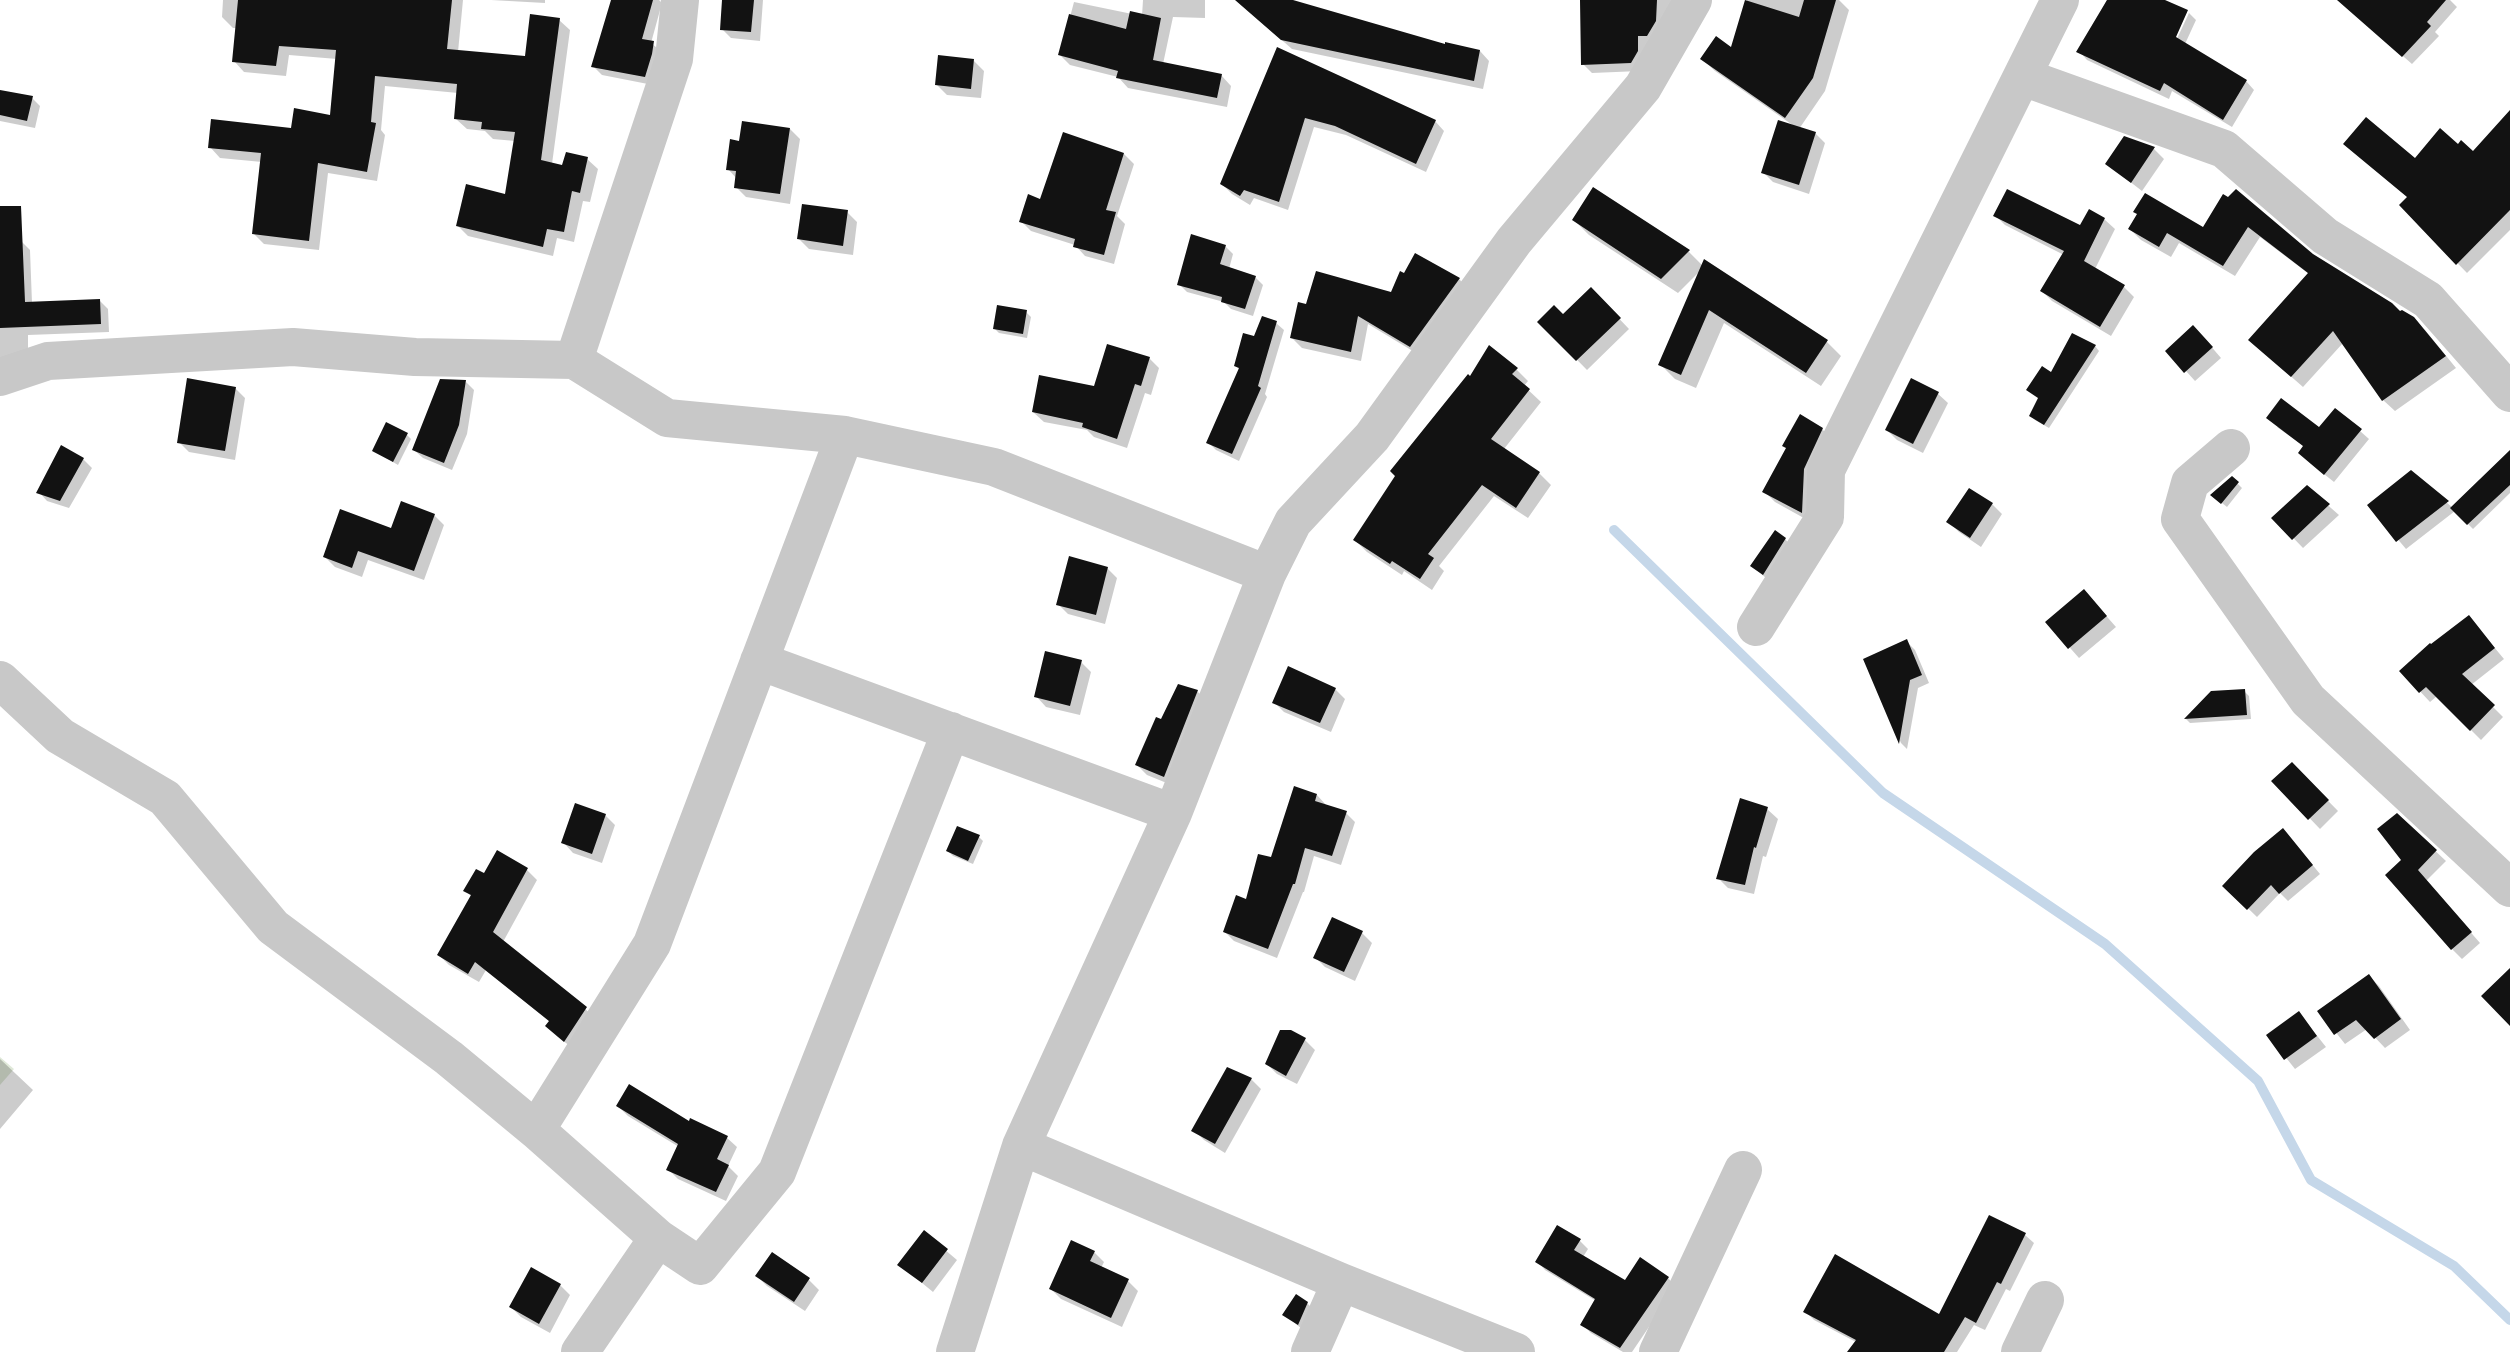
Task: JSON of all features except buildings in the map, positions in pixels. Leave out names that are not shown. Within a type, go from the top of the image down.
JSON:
[{"type":"street","points":[[574,360],[674,59],[680,0]]},
{"type":"street","points":[[955,1352],[1021,1146],[1173,813],[1267,574],[1293,522],[1372,437],[1514,240],[1643,87],[1693,0]]},
{"type":"street","points":[[1756,626],[1825,517],[1826,470],[2060,0]]},
{"type":"street","points":[[2023,77],[2224,149],[2325,236],[2428,300],[2510,393]]},
{"type":"street","points":[[0,377],[48,361],[293,347],[415,357],[574,360],[667,418],[845,435],[994,467],[1267,574]]},
{"type":"street","points":[[536,1129],[652,944],[845,435]]},
{"type":"street","points":[[2231,448],[2190,483],[2180,519],[2308,700],[2510,888]]},
{"type":"street","points":[[759,661],[1173,813]]},
{"type":"street","points":[[0,680],[60,736],[165,798],[273,926],[449,1058],[536,1129],[658,1238],[700,1266],[777,1172],[951,731]]},
{"type":"street","points":[[1021,1146],[1341,1282],[1516,1352]]},
{"type":"street","points":[[1658,1352],[1743,1170]]},
{"type":"street","points":[[580,1352],[658,1238]]},
{"type":"street","points":[[1310,1352],[1341,1282]]},
{"type":"street","points":[[2020,1352],[2045,1300]]},
{"type":"green space","points":[[0,1057],[14,1069],[0,1085]]},
{"type":"waterway","points":[[1614,530],[1883,793],[2105,944],[2258,1081],[2311,1180],[2454,1266],[2510,1320]]}]
